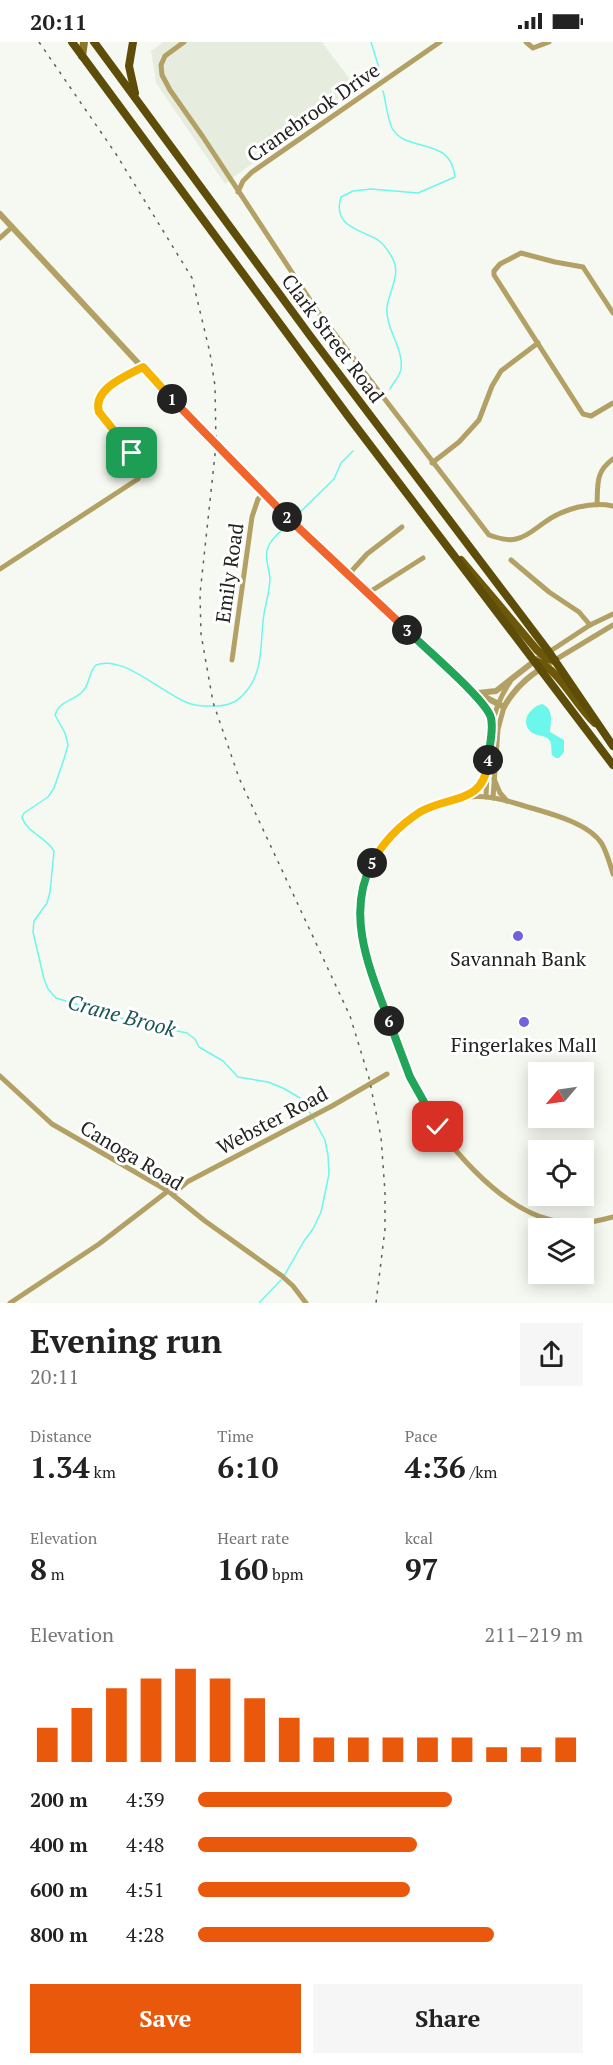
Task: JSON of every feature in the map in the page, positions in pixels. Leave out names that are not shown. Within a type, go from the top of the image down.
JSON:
[{"type":"highway","points":[[72,42],[313,369],[444,542],[543,660]]},
{"type":"highway","points":[[133,42],[129,66],[140,105]]},
{"type":"highway","name":"Clark Street Road","points":[[95,43],[311,337],[543,660],[613,765]]},
{"type":"highway","name":"Clark Street Road","points":[[543,660],[555,660],[613,746]]},
{"type":"main road","points":[[82,56],[84,42]]},
{"type":"main road","points":[[543,660],[585,714],[602,729]]},
{"type":"street","name":"Cranebrook Drive","points":[[184,42],[165,56],[161,65],[162,75],[170,90],[318,312],[489,535],[503,539],[520,538],[548,520],[572,509],[597,505],[613,506]]},
{"type":"street","name":"Cranebrook Drive","points":[[238,192],[243,181],[252,172],[440,42]]},
{"type":"street","points":[[526,42],[533,48],[549,42]]},
{"type":"street","points":[[0,214],[263,494],[312,543],[474,693],[486,707],[492,720]]},
{"type":"street","points":[[0,238],[12,227]]},
{"type":"street","points":[[613,312],[583,267],[555,262],[526,253],[518,254],[495,268],[494,273],[583,414],[591,416],[613,403]]},
{"type":"street","points":[[432,463],[465,436],[483,413],[492,386],[501,371],[538,343]]},
{"type":"street","points":[[0,569],[138,480],[141,470],[140,463],[101,415],[97,404],[103,391],[143,367]]},
{"type":"street","points":[[597,505],[598,479],[602,467],[613,459]]},
{"type":"street","name":"Emily Road","points":[[232,660],[252,517],[263,494]]},
{"type":"street","points":[[348,575],[367,554],[402,527]]},
{"type":"street","points":[[368,593],[423,558]]},
{"type":"street","points":[[511,560],[549,592],[579,612],[590,625],[591,634],[585,643]]},
{"type":"street","points":[[489,798],[494,776],[501,705],[543,660],[590,625],[613,614]]},
{"type":"street","points":[[555,660],[613,625]]},
{"type":"street","points":[[474,693],[490,693],[510,682],[523,669],[543,660]]},
{"type":"street","points":[[489,798],[488,767],[492,720],[510,682]]},
{"type":"street","points":[[474,693],[501,705]]},
{"type":"street","points":[[467,797],[481,783],[488,767]]},
{"type":"street","points":[[494,776],[500,793],[507,801]]},
{"type":"street","points":[[613,874],[602,844],[590,831],[563,819],[507,801],[467,797],[421,812],[396,830],[376,855],[369,869],[359,905],[361,935],[369,966],[401,1055],[420,1097],[443,1135],[470,1166],[511,1201],[541,1218],[573,1224],[613,1217]]},
{"type":"street","name":"Webster Road","points":[[10,1303],[99,1244],[170,1192],[387,1074]]},
{"type":"street","name":"Canoga Road","points":[[0,1076],[33,1108],[66,1134],[170,1192],[293,1286],[306,1303]]},
{"type":"shaded area","points":[[163,42],[322,42],[355,86],[225,184],[156,83],[151,51]]},
{"type":"water","points":[[542,704],[550,712],[550,732],[564,740],[564,752],[559,758],[552,755],[550,741],[546,737],[534,734],[527,726],[528,714]]},
{"type":"waterway","points":[[371,42],[379,68],[378,73]]},
{"type":"waterway","points":[[383,91],[392,128],[407,141],[437,150],[445,155],[452,164],[455,177],[418,193],[371,189],[353,191],[341,197],[339,207],[344,220],[380,241],[394,261],[396,274],[387,315],[400,354],[401,369],[390,389]]},
{"type":"waterway","name":"Crane Brook","points":[[293,519],[334,479],[341,463],[353,451]]},
{"type":"waterway","name":"Crane Brook","points":[[290,523],[268,547],[266,557],[270,582],[259,663],[253,681],[245,693],[239,699],[227,704],[198,706],[180,700],[132,670],[107,663],[96,665],[85,689],[60,707],[55,715],[65,733],[68,745],[54,788],[48,797],[24,813],[22,817],[28,827],[54,851],[50,892],[47,903],[34,921],[33,932],[44,979],[48,989],[56,998],[131,1021],[187,1033],[195,1039],[199,1047],[223,1061],[238,1077],[268,1082],[283,1088],[300,1098],[311,1114]]},
{"type":"waterway","name":"Crane Brook","points":[[284,1276],[321,1212],[329,1174],[325,1140],[313,1118]]},
{"type":"waterway","name":"Crane Brook","points":[[259,1303],[281,1280]]},
{"type":"railway","points":[[39,42],[116,154],[192,278],[210,353],[215,386],[216,445],[200,594],[201,634],[213,702],[239,778],[350,1016],[369,1078],[381,1137],[385,1192],[385,1229],[376,1303]]},
{"type":"place","name":"Savannah Bank","points":[[518,936]]},
{"type":"place","name":"Fingerlakes Mall","points":[[524,1022]]},
{"type":"route","points":[[132,453],[101,415],[98,400],[106,389],[143,367],[273,504],[474,693],[490,714],[492,720],[488,767],[481,783],[467,797],[421,812],[396,830],[376,855],[369,869],[359,905],[363,945],[385,1011],[410,1077],[438,1127]]}]
